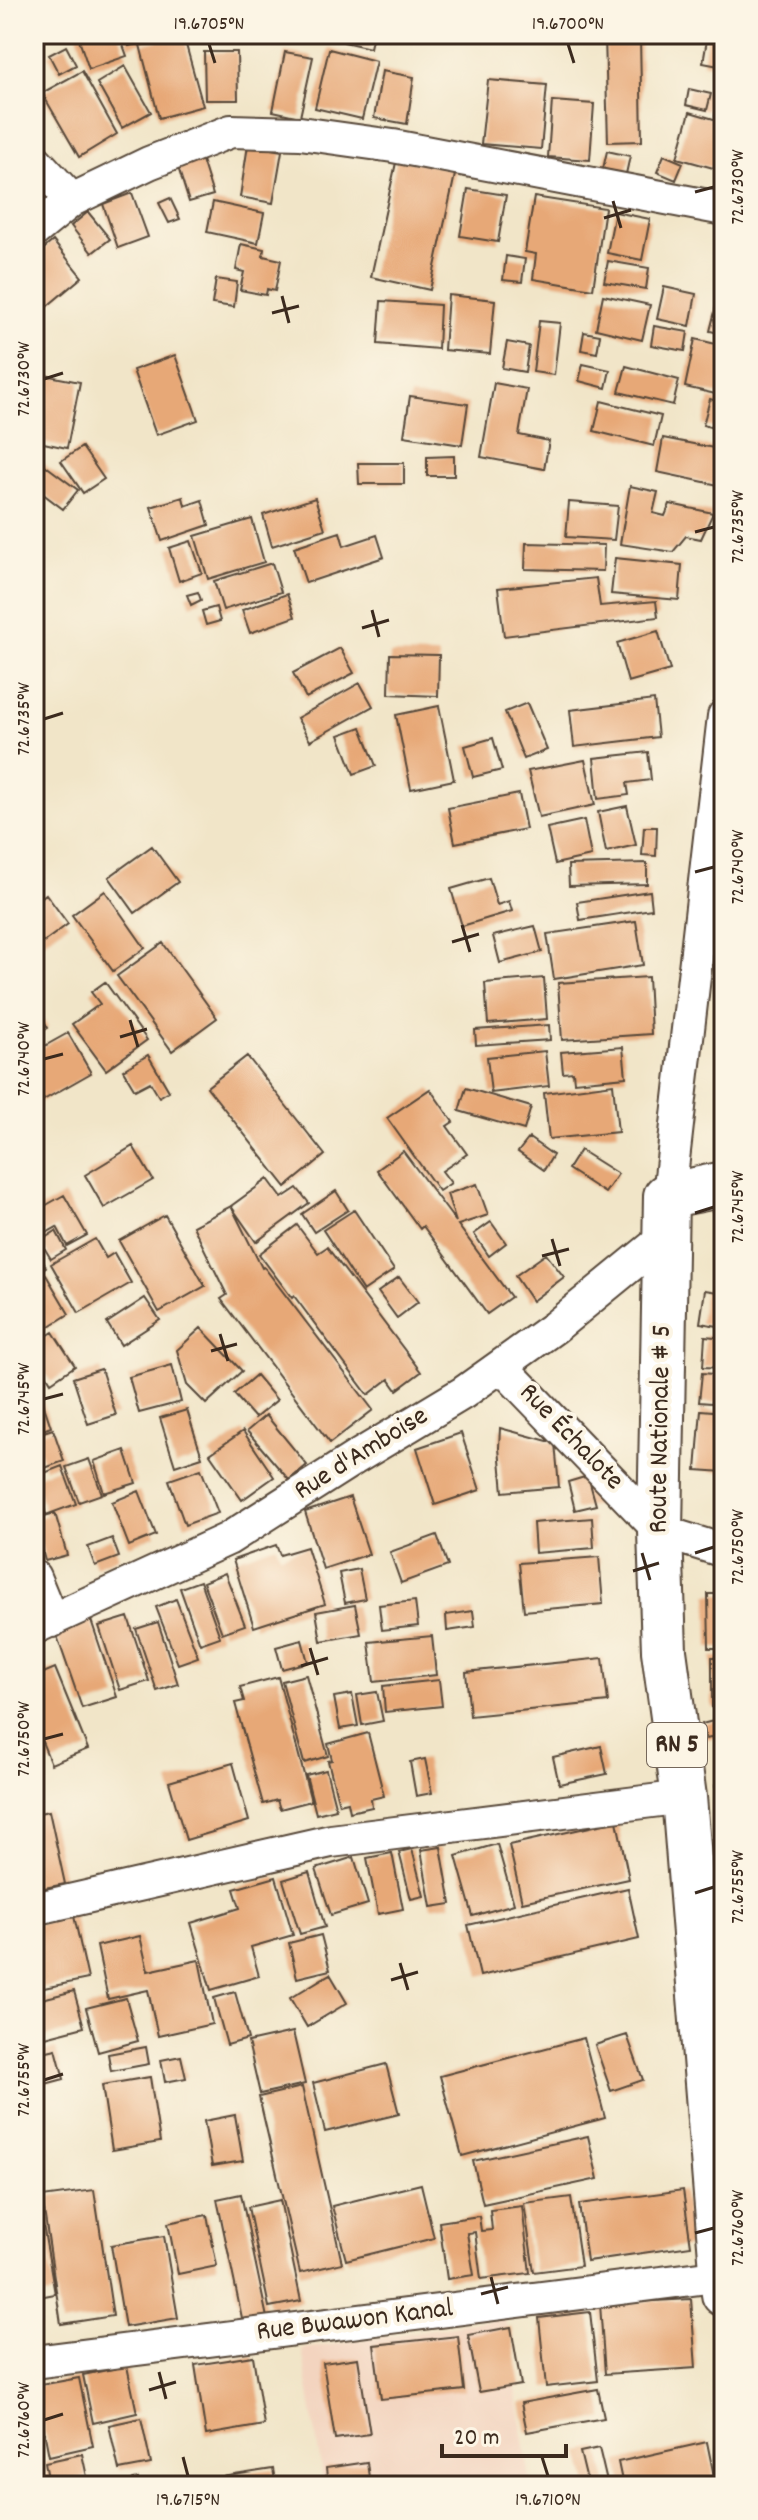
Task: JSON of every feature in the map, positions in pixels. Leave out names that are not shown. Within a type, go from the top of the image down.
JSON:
[{"type":"main road","name":"Route Nationale # 5","points":[[723,2282],[684,1797],[664,1651],[660,1531],[666,1196],[724,1184]]},
{"type":"street","points":[[34,231],[72,200],[149,163],[231,131],[300,133],[393,146],[724,209]]},
{"type":"street","points":[[34,159],[72,200]]},
{"type":"street","points":[[664,1238],[724,716]]},
{"type":"street","name":"Rue d'Amboise","points":[[43,1625],[228,1539],[463,1393],[555,1327],[664,1238]]},
{"type":"street","name":"Rue Échalote","points":[[501,1366],[660,1531],[724,1551]]},
{"type":"street","points":[[34,1577],[43,1625]]},
{"type":"street","points":[[34,1909],[331,1841],[684,1797]]},
{"type":"street","name":"Rue Bwawon Kanal","points":[[34,2362],[723,2282]]},
{"type":"shaded area","points":[[505,2318],[531,2486],[324,2486],[302,2349]]},
{"type":"building","points":[[77,34],[119,34],[127,56],[89,69]]},
{"type":"building","points":[[126,34],[167,34],[168,35],[129,46]]},
{"type":"building","points":[[183,34],[203,106],[159,118],[140,45]]},
{"type":"building","points":[[346,34],[373,34],[370,48],[344,42]]},
{"type":"building","points":[[708,34],[724,34],[724,67],[703,63]]},
{"type":"building","points":[[605,37],[640,37],[642,141],[608,142]]},
{"type":"building","points":[[66,46],[76,65],[59,74],[49,55]]},
{"type":"building","points":[[329,49],[376,61],[362,119],[315,108]]},
{"type":"building","points":[[204,52],[237,52],[238,100],[205,100]]},
{"type":"building","points":[[285,52],[313,57],[300,117],[273,111]]},
{"type":"building","points":[[125,66],[151,112],[122,128],[97,83]]},
{"type":"building","points":[[82,71],[117,134],[79,157],[42,93]]},
{"type":"building","points":[[382,71],[414,77],[407,124],[374,118]]},
{"type":"building","points":[[34,74],[42,81],[34,90]]},
{"type":"building","points":[[724,77],[724,117],[715,116]]},
{"type":"building","points":[[488,80],[547,85],[541,149],[481,144]]},
{"type":"building","points":[[689,89],[711,94],[707,110],[686,105]]},
{"type":"building","points":[[552,101],[594,104],[590,160],[548,157]]},
{"type":"building","points":[[690,112],[724,122],[724,145],[717,169],[677,158]]},
{"type":"building","points":[[248,145],[282,151],[273,203],[240,197]]},
{"type":"building","points":[[607,151],[630,156],[626,174],[603,169]]},
{"type":"building","points":[[664,155],[683,163],[676,180],[657,172]]},
{"type":"building","points":[[201,157],[213,195],[189,202],[177,164]]},
{"type":"building","points":[[397,158],[456,170],[430,290],[371,277]]},
{"type":"building","points":[[468,189],[506,195],[498,242],[460,236]]},
{"type":"building","points":[[132,193],[148,237],[118,248],[103,204]]},
{"type":"building","points":[[534,197],[605,208],[593,289],[533,279],[536,254],[525,252]]},
{"type":"building","points":[[170,198],[180,219],[169,223],[159,203]]},
{"type":"building","points":[[213,202],[264,213],[258,243],[207,232]]},
{"type":"building","points":[[88,212],[110,239],[92,253],[71,226]]},
{"type":"building","points":[[615,212],[650,219],[642,260],[607,253]]},
{"type":"building","points":[[53,241],[82,277],[45,308],[34,294],[34,257]]},
{"type":"building","points":[[241,244],[264,249],[263,256],[281,260],[275,291],[267,289],[266,295],[240,290],[244,272],[236,270]]},
{"type":"building","points":[[506,256],[525,259],[522,282],[503,280]]},
{"type":"building","points":[[608,261],[649,268],[646,289],[604,282]]},
{"type":"building","points":[[216,279],[237,282],[234,307],[212,304]]},
{"type":"building","points":[[664,287],[696,294],[690,326],[657,319]]},
{"type":"building","points":[[448,295],[495,300],[490,354],[444,350]]},
{"type":"building","points":[[603,295],[650,305],[642,340],[596,329]]},
{"type":"building","points":[[381,301],[440,305],[438,349],[378,344]]},
{"type":"building","points":[[717,303],[724,304],[724,334],[710,331]]},
{"type":"building","points":[[539,321],[560,323],[554,375],[533,372]]},
{"type":"building","points":[[654,326],[688,332],[685,351],[651,345]]},
{"type":"building","points":[[584,332],[600,335],[597,353],[581,350]]},
{"type":"building","points":[[695,339],[724,346],[724,396],[685,387]]},
{"type":"building","points":[[507,342],[529,346],[525,372],[502,368]]},
{"type":"building","points":[[41,351],[44,363],[34,366],[34,353]]},
{"type":"building","points":[[175,355],[198,420],[156,435],[133,370]]},
{"type":"building","points":[[583,364],[610,370],[606,388],[579,381]]},
{"type":"building","points":[[626,366],[679,380],[673,405],[619,392]]},
{"type":"building","points":[[34,373],[80,382],[67,448],[34,441]]},
{"type":"building","points":[[494,383],[527,389],[519,435],[549,441],[544,469],[481,457]]},
{"type":"building","points":[[410,396],[468,404],[462,445],[404,436]]},
{"type":"building","points":[[710,399],[724,403],[724,431],[703,425]]},
{"type":"building","points":[[601,401],[661,416],[654,446],[594,431]]},
{"type":"building","points":[[663,438],[724,450],[723,486],[657,472]]},
{"type":"building","points":[[82,447],[104,479],[83,493],[61,461]]},
{"type":"building","points":[[454,456],[454,476],[427,476],[427,457]]},
{"type":"building","points":[[34,457],[78,490],[63,509],[34,487]]},
{"type":"building","points":[[358,463],[404,463],[404,484],[359,484]]},
{"type":"building","points":[[630,486],[658,492],[653,513],[665,516],[670,504],[713,513],[701,539],[686,536],[673,552],[620,544]]},
{"type":"building","points":[[183,497],[185,506],[202,500],[209,525],[162,541],[151,507]]},
{"type":"building","points":[[315,498],[325,529],[272,546],[263,515]]},
{"type":"building","points":[[569,502],[618,506],[614,540],[566,537]]},
{"type":"building","points":[[252,519],[264,562],[208,579],[195,536]]},
{"type":"building","points":[[340,532],[344,546],[377,535],[384,557],[306,583],[294,547]]},
{"type":"building","points":[[191,541],[202,573],[179,581],[169,548]]},
{"type":"building","points":[[526,543],[604,545],[603,571],[525,569]]},
{"type":"building","points":[[615,558],[682,565],[679,600],[611,594]]},
{"type":"building","points":[[272,563],[281,592],[223,610],[214,581]]},
{"type":"building","points":[[596,578],[600,606],[656,601],[658,617],[504,636],[498,588]]},
{"type":"building","points":[[198,592],[201,600],[191,605],[187,595]]},
{"type":"building","points":[[287,594],[295,617],[250,633],[242,610]]},
{"type":"building","points":[[216,607],[220,621],[206,625],[202,611]]},
{"type":"building","points":[[658,631],[670,670],[628,682],[617,643]]},
{"type":"building","points":[[340,648],[354,673],[306,698],[293,673]]},
{"type":"building","points":[[390,654],[439,655],[438,696],[389,694]]},
{"type":"building","points":[[360,683],[373,706],[310,741],[297,718]]},
{"type":"building","points":[[654,700],[658,737],[574,747],[570,710]]},
{"type":"building","points":[[527,703],[547,750],[524,759],[505,712]]},
{"type":"building","points":[[439,706],[454,780],[411,789],[396,715]]},
{"type":"building","points":[[361,727],[376,766],[354,774],[339,735]]},
{"type":"building","points":[[493,738],[502,770],[473,777],[465,746]]},
{"type":"building","points":[[648,752],[651,780],[627,783],[629,795],[598,799],[594,758]]},
{"type":"building","points":[[585,760],[595,805],[539,817],[528,771]]},
{"type":"building","points":[[519,794],[526,829],[455,843],[448,808]]},
{"type":"building","points":[[627,806],[636,845],[606,852],[598,812]]},
{"type":"building","points":[[584,820],[591,856],[555,864],[547,828]]},
{"type":"building","points":[[644,827],[657,827],[656,856],[642,855]]},
{"type":"building","points":[[152,846],[178,882],[135,913],[109,877]]},
{"type":"building","points":[[647,863],[647,884],[569,886],[568,865]]},
{"type":"building","points":[[489,878],[497,905],[509,901],[512,911],[462,926],[451,889]]},
{"type":"building","points":[[105,891],[145,948],[113,971],[72,915]]},
{"type":"building","points":[[650,891],[652,909],[580,920],[577,902]]},
{"type":"building","points":[[46,894],[68,924],[34,949],[34,903]]},
{"type":"building","points":[[636,921],[643,965],[554,979],[547,934]]},
{"type":"building","points":[[535,926],[542,952],[500,963],[493,936]]},
{"type":"building","points":[[163,943],[217,1018],[172,1051],[117,976]]},
{"type":"building","points":[[648,977],[651,1034],[562,1040],[558,983]]},
{"type":"building","points":[[544,978],[547,1019],[488,1024],[485,983]]},
{"type":"building","points":[[105,982],[147,1040],[106,1070],[72,1024],[100,1004],[91,992]]},
{"type":"building","points":[[34,1005],[48,1028],[34,1036]]},
{"type":"building","points":[[549,1025],[550,1040],[476,1045],[475,1030]]},
{"type":"building","points":[[68,1033],[91,1073],[40,1102],[34,1093],[34,1052]]},
{"type":"building","points":[[623,1047],[626,1077],[574,1082],[573,1072],[563,1073],[561,1052]]},
{"type":"building","points":[[545,1051],[549,1086],[491,1093],[487,1057]]},
{"type":"building","points":[[148,1055],[169,1091],[159,1097],[150,1082],[135,1090],[123,1070]]},
{"type":"building","points":[[247,1056],[325,1155],[286,1187],[207,1087]]},
{"type":"building","points":[[613,1084],[618,1132],[549,1139],[544,1093]]},
{"type":"building","points":[[466,1088],[531,1107],[524,1130],[459,1111]]},
{"type":"building","points":[[430,1089],[453,1122],[447,1126],[467,1154],[442,1171],[451,1183],[439,1191],[387,1118]]},
{"type":"building","points":[[529,1138],[553,1155],[544,1170],[518,1152]]},
{"type":"building","points":[[133,1146],[153,1180],[104,1208],[85,1175]]},
{"type":"building","points":[[580,1150],[618,1174],[605,1193],[568,1169]]},
{"type":"building","points":[[403,1151],[456,1222],[447,1194],[477,1184],[488,1215],[458,1225],[511,1297],[487,1314],[423,1226],[420,1229],[377,1170]]},
{"type":"building","points":[[268,1179],[282,1198],[297,1188],[309,1203],[256,1242],[231,1206]]},
{"type":"building","points":[[336,1191],[348,1210],[314,1232],[302,1214]]},
{"type":"building","points":[[64,1195],[87,1235],[67,1246],[57,1227],[41,1236],[34,1225],[34,1212]]},
{"type":"building","points":[[231,1206],[262,1268],[373,1410],[330,1443],[221,1299],[227,1295],[193,1226]]},
{"type":"building","points":[[354,1210],[394,1270],[363,1291],[323,1230]]},
{"type":"building","points":[[165,1215],[205,1286],[159,1312],[119,1241]]},
{"type":"building","points":[[491,1222],[506,1243],[489,1256],[474,1234]]},
{"type":"building","points":[[297,1225],[318,1253],[327,1247],[421,1372],[397,1390],[389,1379],[368,1395],[259,1254]]},
{"type":"building","points":[[56,1231],[66,1250],[51,1259],[40,1241]]},
{"type":"building","points":[[724,1231],[724,1275],[723,1275],[713,1234]]},
{"type":"building","points":[[95,1239],[106,1258],[114,1253],[131,1283],[79,1313],[51,1264]]},
{"type":"building","points":[[34,1245],[46,1267],[34,1274]]},
{"type":"building","points":[[546,1254],[564,1277],[532,1301],[515,1276]]},
{"type":"building","points":[[46,1275],[69,1314],[34,1336],[34,1283]]},
{"type":"building","points":[[399,1277],[418,1302],[397,1318],[378,1292]]},
{"type":"building","points":[[705,1290],[724,1293],[724,1327],[700,1323]]},
{"type":"building","points":[[145,1298],[160,1320],[121,1345],[107,1323]]},
{"type":"building","points":[[201,1328],[242,1371],[206,1404],[187,1385],[177,1350]]},
{"type":"building","points":[[53,1332],[75,1366],[51,1382],[34,1355],[34,1344]]},
{"type":"building","points":[[705,1336],[724,1338],[724,1368],[703,1367]]},
{"type":"building","points":[[172,1365],[181,1402],[139,1413],[129,1377]]},
{"type":"building","points":[[101,1369],[116,1415],[88,1424],[73,1378]]},
{"type":"building","points":[[34,1370],[41,1382],[37,1385],[51,1427],[34,1433]]},
{"type":"building","points":[[702,1373],[724,1375],[724,1404],[699,1402]]},
{"type":"building","points":[[256,1375],[277,1400],[255,1418],[234,1394]]},
{"type":"building","points":[[187,1410],[202,1457],[175,1466],[160,1418]]},
{"type":"building","points":[[701,1410],[724,1412],[724,1472],[696,1470]]},
{"type":"building","points":[[266,1415],[307,1465],[289,1480],[247,1431]]},
{"type":"building","points":[[500,1428],[555,1443],[559,1487],[503,1492]]},
{"type":"building","points":[[53,1429],[64,1461],[45,1468],[34,1435]]},
{"type":"building","points":[[243,1431],[274,1477],[242,1500],[210,1454]]},
{"type":"building","points":[[461,1433],[480,1490],[435,1505],[417,1448]]},
{"type":"building","points":[[125,1450],[136,1483],[104,1493],[94,1461]]},
{"type":"building","points":[[89,1459],[102,1494],[79,1502],[66,1467]]},
{"type":"building","points":[[62,1466],[76,1504],[46,1515],[34,1477]]},
{"type":"building","points":[[201,1469],[218,1513],[185,1525],[169,1480]]},
{"type":"building","points":[[588,1476],[596,1505],[575,1510],[568,1482]]},
{"type":"building","points":[[139,1491],[156,1535],[129,1546],[112,1502]]},
{"type":"building","points":[[350,1497],[369,1554],[323,1569],[305,1512]]},
{"type":"building","points":[[55,1513],[67,1555],[45,1561],[34,1519]]},
{"type":"building","points":[[592,1518],[594,1548],[535,1553],[533,1523]]},
{"type":"building","points":[[437,1535],[448,1566],[401,1583],[390,1552]]},
{"type":"building","points":[[112,1538],[119,1557],[95,1566],[88,1547]]},
{"type":"building","points":[[276,1545],[280,1555],[307,1547],[325,1604],[254,1627],[233,1560]]},
{"type":"building","points":[[599,1557],[603,1604],[524,1611],[519,1563]]},
{"type":"building","points":[[359,1569],[365,1599],[345,1603],[339,1573]]},
{"type":"building","points":[[225,1573],[245,1625],[222,1633],[203,1582]]},
{"type":"building","points":[[200,1581],[220,1637],[200,1644],[180,1588]]},
{"type":"building","points":[[708,1594],[724,1594],[724,1648],[709,1648]]},
{"type":"building","points":[[176,1599],[198,1657],[178,1664],[156,1607]]},
{"type":"building","points":[[415,1601],[418,1626],[382,1630],[379,1605]]},
{"type":"building","points":[[355,1605],[361,1634],[321,1641],[316,1612]]},
{"type":"building","points":[[473,1611],[475,1627],[447,1631],[446,1615]]},
{"type":"building","points":[[128,1617],[149,1681],[120,1690],[99,1626]]},
{"type":"building","points":[[91,1620],[117,1697],[82,1708],[56,1633]]},
{"type":"building","points":[[158,1622],[178,1684],[157,1691],[136,1629]]},
{"type":"building","points":[[432,1636],[436,1675],[374,1682],[369,1642]]},
{"type":"building","points":[[302,1640],[308,1662],[282,1669],[276,1647]]},
{"type":"building","points":[[712,1657],[724,1657],[724,1708],[712,1708]]},
{"type":"building","points":[[603,1658],[608,1702],[470,1716],[466,1672]]},
{"type":"building","points":[[55,1668],[88,1749],[51,1764],[34,1722],[34,1677]]},
{"type":"building","points":[[306,1675],[328,1756],[304,1763],[282,1681]]},
{"type":"building","points":[[278,1677],[311,1801],[280,1809],[277,1800],[263,1804],[235,1703],[244,1701],[240,1687]]},
{"type":"building","points":[[439,1680],[442,1706],[385,1712],[383,1686]]},
{"type":"building","points":[[377,1692],[383,1721],[362,1725],[357,1695]]},
{"type":"building","points":[[352,1694],[358,1726],[340,1729],[334,1697]]},
{"type":"building","points":[[724,1718],[724,1735],[706,1739],[702,1724]]},
{"type":"building","points":[[368,1733],[384,1796],[371,1799],[372,1807],[350,1812],[348,1802],[339,1804],[328,1761],[332,1760],[328,1744]]},
{"type":"building","points":[[601,1746],[607,1774],[559,1784],[553,1757]]},
{"type":"building","points":[[425,1759],[432,1793],[416,1796],[410,1762]]},
{"type":"building","points":[[233,1763],[249,1821],[186,1840],[169,1782]]},
{"type":"building","points":[[326,1770],[336,1809],[316,1814],[306,1775]]},
{"type":"building","points":[[724,1783],[724,1816],[723,1816],[715,1785]]},
{"type":"building","points":[[49,1811],[65,1884],[34,1890],[34,1814]]},
{"type":"building","points":[[617,1821],[629,1879],[522,1902],[509,1845]]},
{"type":"building","points":[[497,1844],[514,1904],[473,1916],[456,1856]]},
{"type":"building","points":[[441,1847],[451,1904],[431,1907],[421,1850]]},
{"type":"building","points":[[412,1849],[424,1896],[411,1899],[399,1852]]},
{"type":"building","points":[[392,1853],[403,1909],[378,1914],[367,1858]]},
{"type":"building","points":[[354,1857],[368,1904],[331,1915],[316,1869]]},
{"type":"building","points":[[309,1872],[325,1927],[300,1934],[283,1880]]},
{"type":"building","points":[[276,1877],[293,1935],[251,1947],[259,1976],[211,1990],[191,1923],[240,1908],[234,1889]]},
{"type":"building","points":[[628,1888],[639,1939],[480,1976],[468,1925]]},
{"type":"building","points":[[74,1916],[88,1979],[34,1990],[34,1925]]},
{"type":"building","points":[[321,1935],[330,1970],[297,1978],[289,1943]]},
{"type":"building","points":[[140,1936],[148,1971],[199,1960],[212,2024],[158,2036],[148,1990],[108,1999],[97,1946]]},
{"type":"building","points":[[330,1974],[347,2003],[307,2027],[290,1998]]},
{"type":"building","points":[[74,1991],[84,2027],[34,2040],[34,2001]]},
{"type":"building","points":[[235,1992],[248,2039],[227,2045],[214,1998]]},
{"type":"building","points":[[126,1998],[138,2041],[98,2052],[86,2008]]},
{"type":"building","points":[[293,2032],[305,2084],[260,2094],[248,2042]]},
{"type":"building","points":[[627,2035],[643,2080],[611,2091],[595,2045]]},
{"type":"building","points":[[584,2038],[605,2118],[462,2156],[440,2076]]},
{"type":"building","points":[[146,2047],[149,2064],[111,2071],[108,2054]]},
{"type":"building","points":[[56,2049],[64,2079],[34,2087],[34,2054]]},
{"type":"building","points":[[181,2056],[186,2078],[165,2082],[161,2060]]},
{"type":"building","points":[[386,2064],[399,2114],[325,2132],[313,2083]]},
{"type":"building","points":[[150,2077],[160,2142],[112,2150],[102,2085]]},
{"type":"building","points":[[302,2087],[342,2263],[300,2273],[259,2097]]},
{"type":"building","points":[[235,2115],[243,2161],[212,2166],[204,2121]]},
{"type":"building","points":[[588,2136],[598,2179],[483,2204],[473,2161]]},
{"type":"building","points":[[34,2157],[42,2190],[34,2191]]},
{"type":"building","points":[[421,2184],[434,2238],[346,2260],[332,2206]]},
{"type":"building","points":[[94,2190],[113,2316],[61,2324],[42,2197]]},
{"type":"building","points":[[683,2190],[691,2246],[587,2261],[579,2204]]},
{"type":"building","points":[[241,2194],[270,2332],[246,2337],[217,2199]]},
{"type":"building","points":[[34,2196],[38,2196],[55,2294],[34,2298]]},
{"type":"building","points":[[571,2197],[581,2266],[534,2272],[524,2203]]},
{"type":"building","points":[[280,2200],[301,2301],[269,2307],[248,2207]]},
{"type":"building","points":[[522,2206],[530,2273],[481,2279],[475,2232],[467,2233],[474,2275],[447,2279],[439,2222],[479,2216],[481,2231],[492,2230],[490,2210]]},
{"type":"building","points":[[207,2215],[217,2266],[178,2274],[168,2223]]},
{"type":"building","points":[[164,2236],[178,2318],[125,2327],[111,2245]]},
{"type":"building","points":[[691,2299],[696,2368],[605,2374],[600,2304]]},
{"type":"building","points":[[590,2312],[598,2381],[546,2387],[539,2318]]},
{"type":"building","points":[[511,2327],[521,2385],[479,2392],[468,2335]]},
{"type":"building","points":[[458,2336],[464,2390],[381,2399],[374,2345]]},
{"type":"building","points":[[253,2356],[264,2425],[206,2435],[195,2365]]},
{"type":"building","points":[[358,2358],[370,2434],[335,2439],[323,2363]]},
{"type":"building","points":[[127,2366],[137,2413],[93,2423],[83,2375]]},
{"type":"building","points":[[79,2378],[93,2446],[49,2456],[35,2386]]},
{"type":"building","points":[[598,2389],[604,2418],[527,2432],[521,2403]]},
{"type":"building","points":[[141,2418],[151,2464],[119,2470],[109,2425]]},
{"type":"building","points":[[34,2432],[39,2452],[34,2453]]},
{"type":"building","points":[[707,2442],[716,2486],[623,2486],[618,2462]]},
{"type":"building","points":[[599,2448],[607,2482],[588,2485],[580,2452]]},
{"type":"building","points":[[82,2454],[87,2477],[49,2484],[45,2462]]},
{"type":"building","points":[[34,2462],[37,2462],[41,2480],[34,2481]]},
{"type":"building","points":[[367,2462],[370,2486],[328,2486],[326,2468]]},
{"type":"building","points":[[273,2469],[276,2486],[209,2486],[208,2479]]},
{"type":"building","points":[[138,2479],[139,2486],[113,2486],[113,2485]]},
{"type":"building","points":[[106,2481],[107,2486],[87,2486],[87,2485]]},
{"type":"building","points":[[199,2481],[200,2486],[175,2486],[175,2484]]}]
